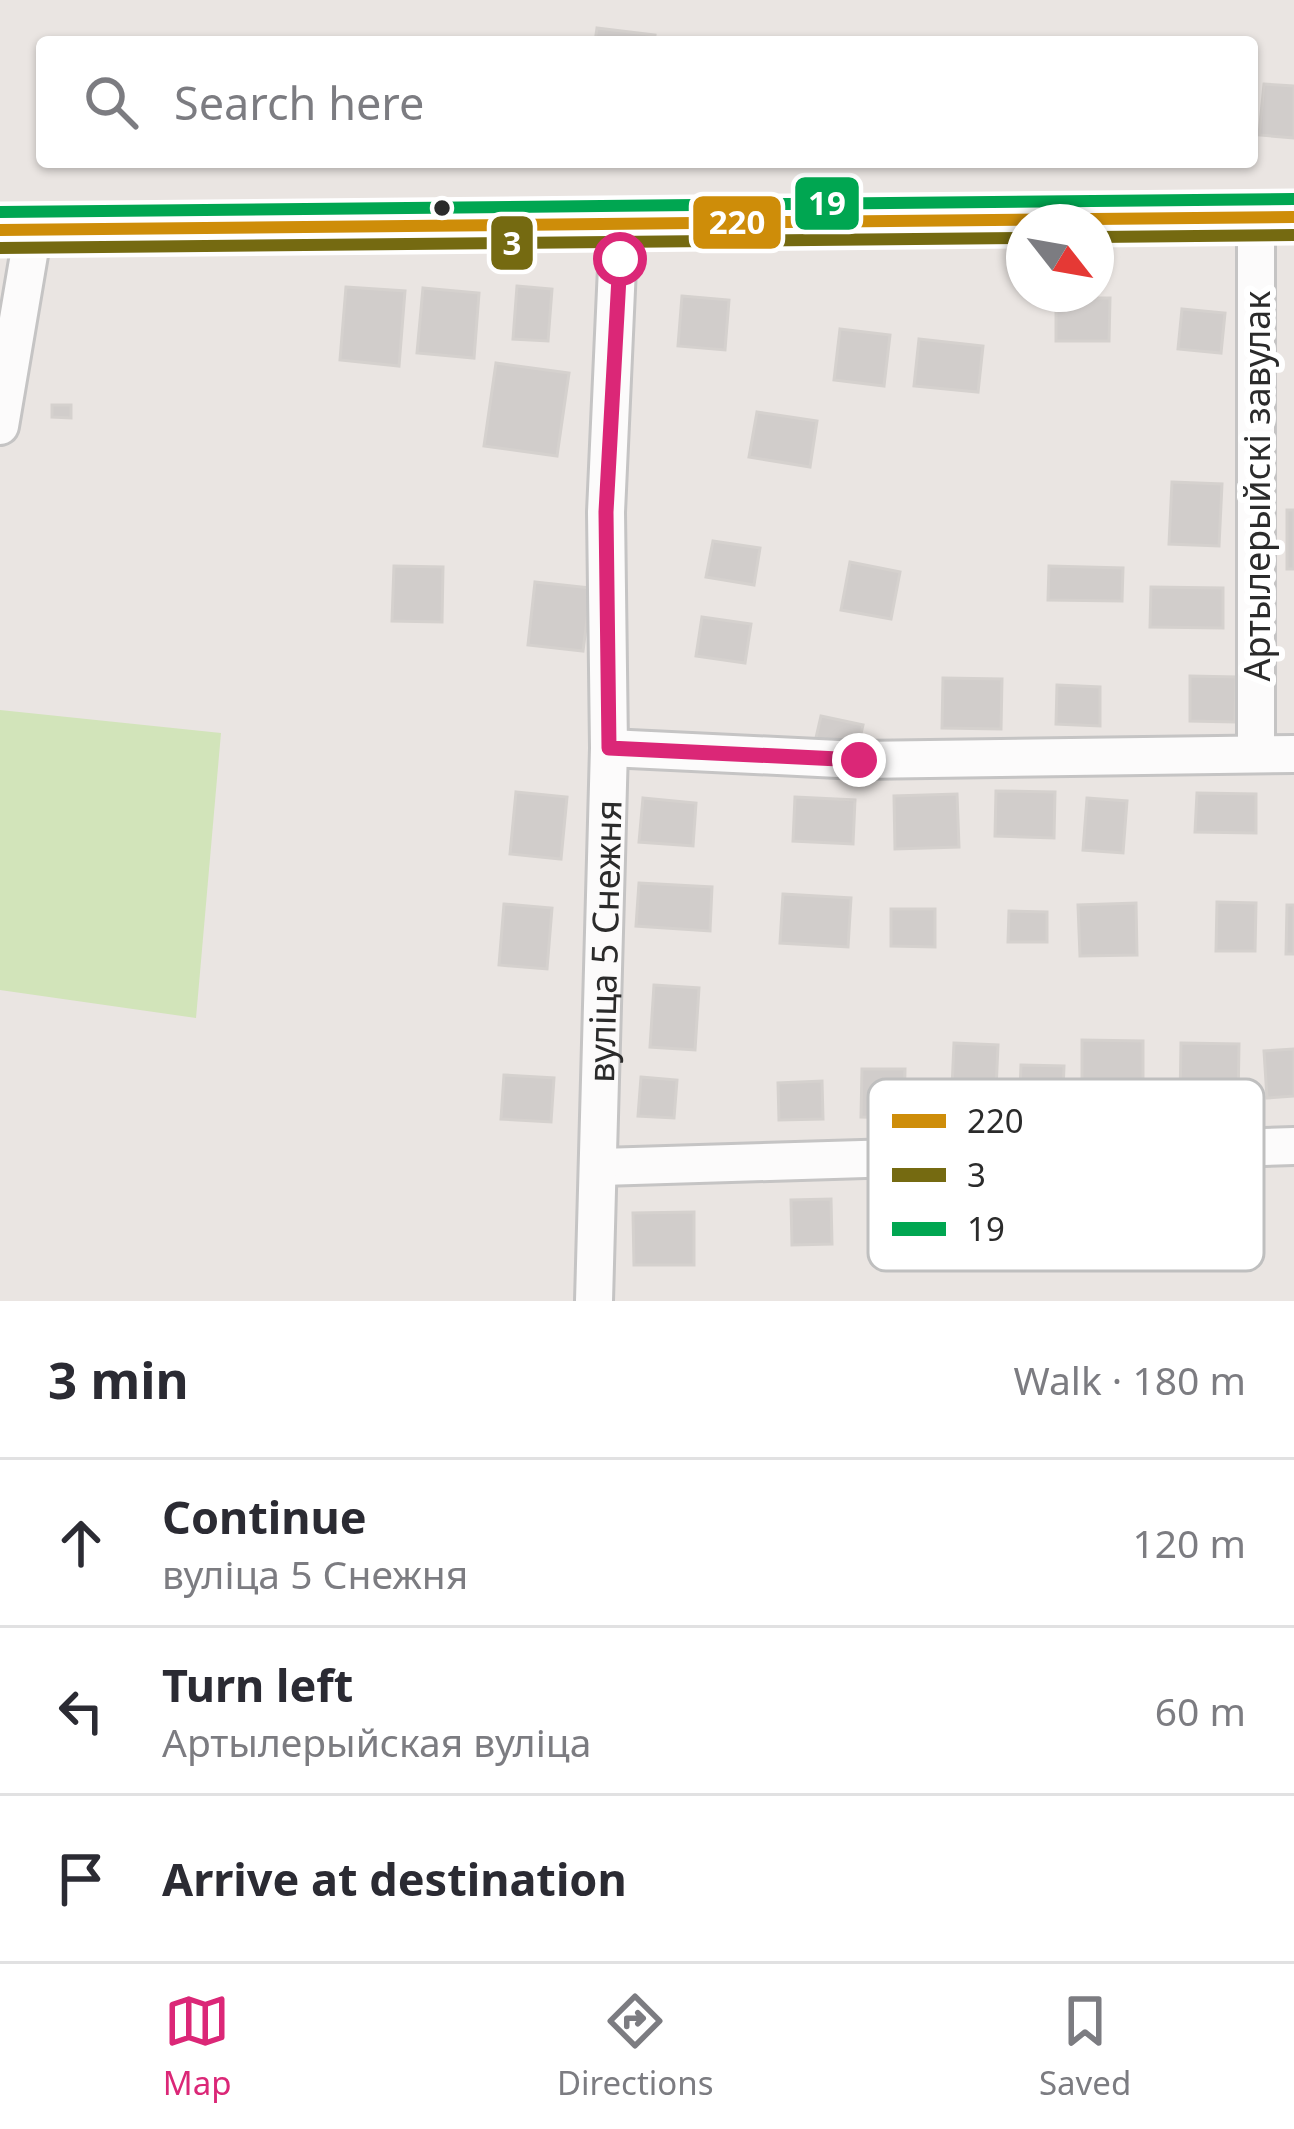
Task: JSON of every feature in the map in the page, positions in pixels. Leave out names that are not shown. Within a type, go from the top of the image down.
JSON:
[{"type":"main road","points":[[16,231],[1275,218]]},
{"type":"street","name":"Артылерыйскі завулак","points":[[1256,754],[1275,218]]},
{"type":"street","name":"вуліца 5 Снежня","points":[[594,1301],[609,748],[606,512],[619,223]]},
{"type":"street","points":[[0,426],[16,231]]},
{"type":"street","points":[[609,748],[859,760],[1294,754]]},
{"type":"street","points":[[1264,1147],[1294,1146]]},
{"type":"street","points":[[601,1167],[868,1159]]},
{"type":"green space","points":[[0,710],[221,733],[196,1018],[0,990]]},
{"type":"building","points":[[597,28],[655,35],[655,36],[596,36]]},
{"type":"building","points":[[1264,84],[1294,86],[1294,138],[1259,135]]},
{"type":"building","points":[[517,286],[552,289],[548,341],[513,339]]},
{"type":"building","points":[[346,287],[405,291],[399,366],[340,360]]},
{"type":"building","points":[[423,288],[479,293],[474,358],[417,353]]},
{"type":"building","points":[[682,296],[729,300],[725,350],[678,346]]},
{"type":"building","points":[[1182,309],[1225,313],[1221,353],[1178,349]]},
{"type":"building","points":[[1056,312],[1110,312],[1109,341],[1056,341]]},
{"type":"building","points":[[840,329],[890,335],[884,386],[834,380]]},
{"type":"building","points":[[919,339],[983,346],[978,392],[914,386]]},
{"type":"building","points":[[496,363],[569,373],[557,456],[484,446]]},
{"type":"building","points":[[52,405],[71,405],[71,418],[52,417]]},
{"type":"building","points":[[757,412],[817,421],[810,467],[749,457]]},
{"type":"building","points":[[1172,482],[1222,484],[1219,546],[1169,544]]},
{"type":"building","points":[[1287,510],[1294,510],[1294,569],[1287,569]]},
{"type":"building","points":[[713,541],[760,548],[754,585],[706,577]]},
{"type":"building","points":[[850,562],[900,572],[891,619],[841,610]]},
{"type":"building","points":[[394,566],[443,567],[442,622],[392,621]]},
{"type":"building","points":[[1049,566],[1123,568],[1122,601],[1048,600]]},
{"type":"building","points":[[535,582],[591,588],[583,651],[528,645]]},
{"type":"building","points":[[1151,587],[1223,588],[1223,628],[1150,627]]},
{"type":"building","points":[[702,617],[751,624],[745,663],[696,656]]},
{"type":"building","points":[[1190,676],[1236,677],[1235,722],[1190,721]]},
{"type":"building","points":[[943,678],[1002,679],[1001,729],[942,728]]},
{"type":"building","points":[[1057,685],[1100,687],[1100,726],[1056,724]]},
{"type":"building","points":[[821,716],[863,725],[857,751],[815,742]]},
{"type":"building","points":[[996,791],[1055,792],[1054,838],[995,836]]},
{"type":"building","points":[[516,792],[567,797],[561,859],[510,854]]},
{"type":"building","points":[[1197,793],[1256,794],[1256,833],[1195,832]]},
{"type":"building","points":[[957,794],[959,847],[895,849],[894,796]]},
{"type":"building","points":[[795,797],[855,800],[853,844],[793,841]]},
{"type":"building","points":[[643,798],[696,803],[693,846],[639,842]]},
{"type":"building","points":[[1087,798],[1127,801],[1123,853],[1083,850]]},
{"type":"building","points":[[639,883],[712,887],[710,931],[636,926]]},
{"type":"building","points":[[783,894],[851,898],[848,947],[780,943]]},
{"type":"building","points":[[1217,902],[1256,903],[1255,951],[1216,951]]},
{"type":"building","points":[[1136,903],[1137,955],[1080,956],[1078,905]]},
{"type":"building","points":[[504,904],[552,908],[547,969],[499,965]]},
{"type":"building","points":[[1287,905],[1294,905],[1294,954],[1286,954]]},
{"type":"building","points":[[891,909],[935,909],[935,947],[891,946]]},
{"type":"building","points":[[1009,911],[1047,912],[1047,942],[1008,942]]},
{"type":"building","points":[[654,985],[699,988],[695,1050],[650,1047]]},
{"type":"building","points":[[1082,1040],[1143,1041],[1143,1079],[1082,1079]]},
{"type":"building","points":[[954,1043],[998,1045],[996,1079],[952,1079]]},
{"type":"building","points":[[1181,1043],[1239,1044],[1238,1079],[1180,1079]]},
{"type":"building","points":[[1294,1049],[1294,1096],[1267,1098],[1264,1051]]},
{"type":"building","points":[[1021,1065],[1064,1066],[1063,1079],[1020,1079]]},
{"type":"building","points":[[862,1069],[905,1069],[905,1079],[868,1079],[868,1117],[861,1117]]},
{"type":"building","points":[[504,1075],[554,1078],[551,1122],[501,1119]]},
{"type":"building","points":[[641,1077],[677,1080],[674,1118],[638,1116]]},
{"type":"building","points":[[822,1081],[823,1119],[779,1120],[778,1083]]},
{"type":"building","points":[[831,1199],[832,1244],[792,1245],[791,1200]]},
{"type":"building","points":[[694,1212],[694,1265],[634,1265],[633,1213]]},
{"type":"transit line","name":"19","points":[[0,212],[1294,199]]},
{"type":"transit line","name":"220","points":[[0,230],[1294,217]]},
{"type":"transit line","name":"3","points":[[1114,237],[1294,235]]},
{"type":"transit line","name":"3","points":[[0,248],[1006,238]]},
{"type":"route","points":[[620,259],[606,512],[609,748],[859,760]]}]
